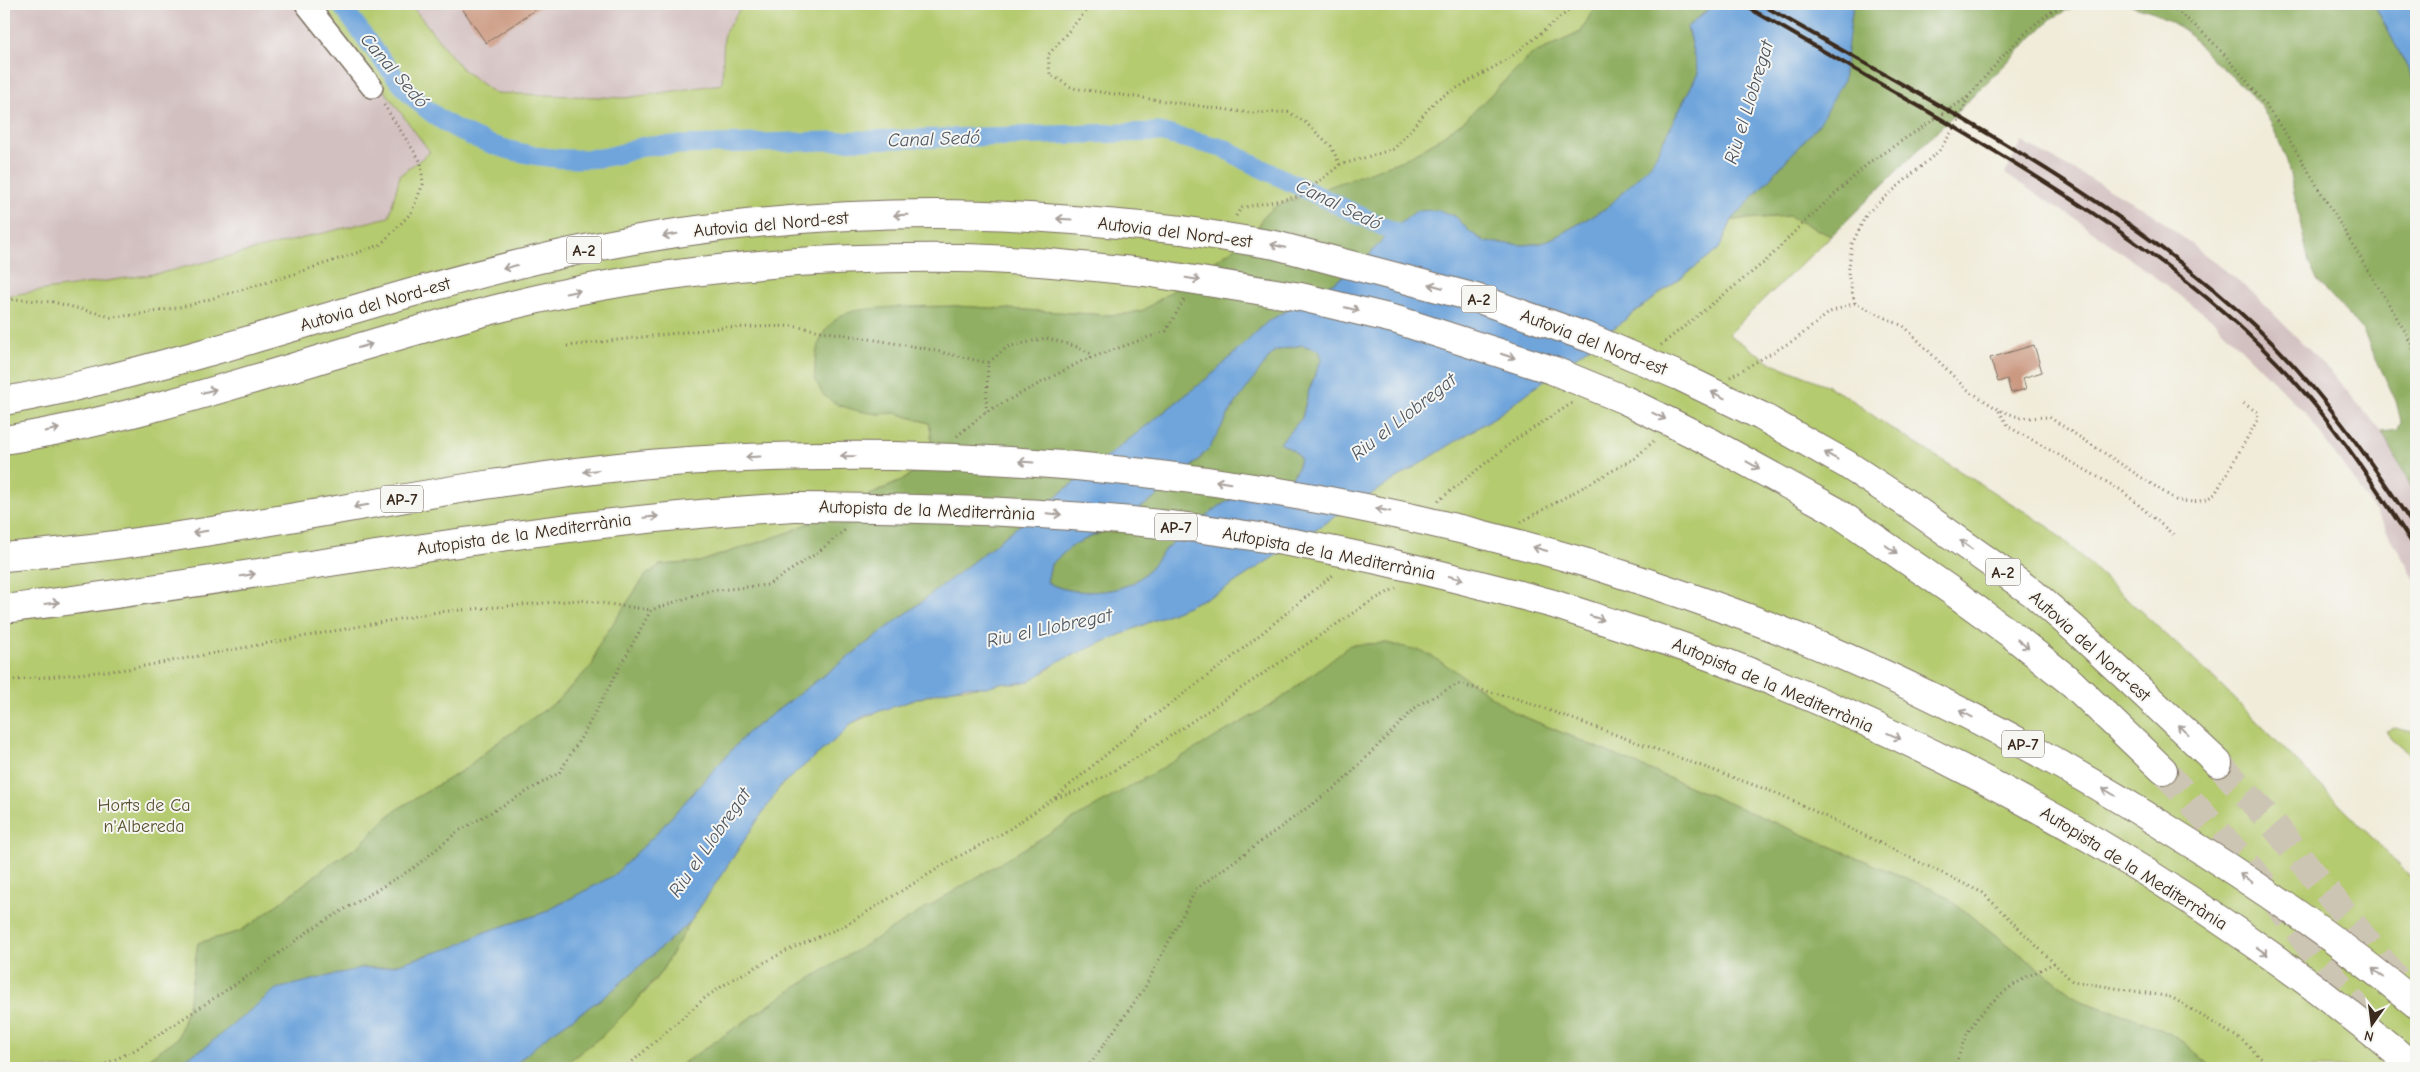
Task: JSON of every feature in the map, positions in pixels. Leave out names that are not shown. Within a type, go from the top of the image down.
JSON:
[{"type":"highway","name":"Autovia del Nord-est","points":[[4,401],[112,378],[400,295],[539,259],[618,242],[697,230],[780,221],[935,214],[1084,220],[1182,230],[1274,245],[1476,298],[1590,338],[1679,376],[1761,416],[1846,464],[1906,503],[2033,593],[2079,633],[2218,764]]},
{"type":"highway","name":"A-2","points":[[4,440],[123,415],[501,307],[596,287],[690,271],[784,262],[880,258],[998,260],[1145,272],[1301,297],[1397,320],[1552,370],[1625,400],[1710,442],[1834,510],[2012,635],[2072,683],[2163,770]]},
{"type":"highway","name":"AP-7","points":[[4,557],[115,545],[549,476],[695,461],[801,455],[969,458],[1131,470],[1217,481],[1379,509],[1451,525],[1587,563],[1665,588],[1786,633],[1943,702],[2045,755],[2139,810],[2295,910],[2416,1004]]},
{"type":"highway","name":"Autopista de la Mediterrània","points":[[4,609],[120,595],[480,538],[699,512],[795,507],[899,507],[1038,513],[1202,529],[1276,540],[1386,561],[1550,603],[1672,642],[1753,673],[1936,755],[2041,811],[2135,865],[2223,922],[2312,987],[2415,1068]]},
{"type":"street","points":[[306,4],[372,87]]},
{"type":"path","points":[[1092,4],[1048,55],[1050,74],[1072,88],[1250,113],[1288,112],[1305,122],[1331,146],[1340,165],[1394,149],[1436,100],[1515,55],[1567,12],[1580,4]]},
{"type":"path","points":[[1665,342],[1766,261],[1800,226],[1871,161],[1968,97],[2009,49],[2027,32],[2052,11],[2068,4]]},
{"type":"path","points":[[2162,4],[2184,17],[2204,35],[2234,65],[2266,106],[2287,136],[2406,333],[2416,356]]},
{"type":"path","points":[[4,305],[14,299],[53,302],[111,317],[136,315],[190,305],[288,276],[380,244],[411,213],[423,184],[421,162],[372,87]]},
{"type":"path","points":[[1968,97],[1958,122],[1939,151],[1867,212],[1852,244],[1848,275],[1856,303],[1905,328],[1965,388],[1999,410],[2021,418],[2049,417],[2176,500],[2191,503],[2203,502],[2214,494],[2258,419],[2257,412],[2243,403]]},
{"type":"path","points":[[567,346],[720,328],[792,326],[923,348],[988,363]]},
{"type":"path","points":[[986,412],[988,363],[1007,347],[1046,338],[1078,347],[1094,356]]},
{"type":"path","points":[[1445,496],[1516,439],[1565,407]]},
{"type":"path","points":[[1999,410],[2009,427],[2120,490],[2176,537]]},
{"type":"path","points":[[625,1068],[706,997],[733,979],[788,950],[844,926],[952,860],[1004,832],[1053,799],[1139,727],[1229,660],[1329,578]]},
{"type":"path","points":[[4,681],[128,669],[437,612],[580,600],[651,610]]},
{"type":"path","points":[[1086,1068],[1144,989],[1196,889],[1340,784],[1418,705],[1458,684],[1518,699],[1781,795],[1983,893],[2072,981],[2171,997],[2242,1040],[2272,1068]]},
{"type":"path","points":[[97,1068],[135,1050],[254,972],[310,930],[415,867],[457,832],[559,773]]},
{"type":"path","points":[[1954,1068],[1968,1033],[1994,999],[2013,984],[2054,963]]},
{"type":"shaded area","points":[[4,4],[320,4],[430,152],[400,175],[389,217],[161,273],[4,296]]},
{"type":"shaded area","points":[[410,4],[743,4],[724,34],[722,84],[625,98],[494,93],[462,70]]},
{"type":"shaded area","points":[[2022,142],[2149,211],[2248,288],[2330,371],[2382,432],[2416,496],[2416,582],[2377,514],[2307,415],[2213,320],[2080,222],[2005,174]]},
{"type":"green space","name":"Horts de Ca n'Albereda","points":[[320,4],[410,4],[462,69],[494,93],[625,98],[722,84],[724,34],[743,4],[1596,4],[1581,32],[1531,55],[1465,120],[1436,141],[1403,160],[1330,188],[1294,198],[1255,234],[1144,310],[1127,314],[1108,315],[956,306],[857,310],[826,329],[818,346],[815,362],[877,414],[895,413],[929,423],[931,433],[930,450],[924,463],[903,480],[787,533],[699,562],[660,565],[646,575],[598,646],[593,664],[556,702],[494,745],[465,769],[401,807],[386,818],[360,845],[329,865],[253,923],[238,932],[198,943],[188,1006],[178,1038],[135,1068],[4,1068],[4,296],[161,273],[389,217],[400,175],[430,152]]},
{"type":"green space","points":[[1596,4],[1715,4],[1687,27],[1698,73],[1652,163],[1608,207],[1542,243],[1524,245],[1485,242],[1470,232],[1456,217],[1439,210],[1402,223],[1388,233],[1359,267],[1267,322],[1215,372],[915,607],[747,733],[656,834],[613,876],[543,913],[485,932],[454,947],[381,968],[361,968],[216,1038],[203,1049],[167,1068],[135,1068],[178,1038],[188,1006],[198,943],[238,932],[253,923],[329,865],[360,845],[386,818],[401,807],[465,769],[494,745],[556,702],[593,664],[598,646],[646,575],[660,565],[699,562],[787,533],[903,480],[924,463],[930,450],[931,442],[929,423],[895,413],[877,414],[858,411],[838,405],[823,395],[815,379],[818,345],[826,329],[839,316],[857,310],[894,307],[956,306],[1108,315],[1127,314],[1144,310],[1255,234],[1262,218],[1276,206],[1403,160],[1436,141],[1465,120],[1531,55],[1581,32]]},
{"type":"green space","points":[[1853,4],[2087,4],[2069,9],[2051,19],[1831,236],[1789,216],[1732,220],[1819,124],[1850,28]]},
{"type":"green space","points":[[2127,4],[2374,4],[2416,84],[2416,496],[2382,432],[2398,430],[2401,421],[2396,401],[2363,331],[2317,280],[2309,263],[2287,161],[2272,125],[2262,108],[2248,91],[2211,58],[2185,30],[2154,12]]},
{"type":"green space","points":[[1789,216],[1831,236],[1728,334],[1772,363],[1826,385],[1852,400],[1886,425],[2049,527],[2221,685],[2416,882],[2416,1068],[2213,1068],[2170,1034],[2137,1019],[2081,1001],[1941,893],[1513,712],[1454,670],[1404,647],[1386,643],[1351,645],[1278,701],[796,987],[676,1068],[560,1068],[603,1035],[647,990],[661,972],[690,922],[781,785],[843,733],[850,724],[882,710],[949,689],[986,687],[1004,682],[1012,684],[1045,672],[1059,661],[1222,591],[1325,523],[1498,415],[1719,249],[1732,220]]},
{"type":"green space","points":[[1302,345],[1319,350],[1322,358],[1309,390],[1302,418],[1280,443],[1294,451],[1300,458],[1298,467],[1290,478],[1277,485],[1233,498],[1226,502],[1183,534],[1164,551],[1146,573],[1128,585],[1109,590],[1087,592],[1065,589],[1047,582],[1051,564],[1073,545],[1105,531],[1182,476],[1201,458],[1245,389],[1274,351]]},
{"type":"green space","points":[[1386,643],[1423,651],[1454,670],[1513,712],[1941,893],[2081,1001],[2137,1019],[2170,1034],[2186,1044],[2213,1068],[676,1068],[796,987],[1058,828],[1278,701],[1350,645]]},
{"type":"green space","points":[[2395,728],[2416,733],[2416,760],[2391,739],[2386,731]]},
{"type":"green space","points":[[690,922],[661,972],[633,1005],[603,1035],[560,1068],[511,1068],[546,1037],[608,994]]},
{"type":"water","name":"Riu el Llobregat","points":[[1715,4],[1853,4],[1843,81],[1819,124],[1732,220],[1719,249],[1498,415],[1325,523],[1222,591],[1059,661],[1030,681],[1012,684],[1004,682],[986,687],[966,686],[932,694],[865,716],[850,724],[843,733],[781,785],[690,922],[608,994],[546,1037],[511,1068],[167,1068],[203,1049],[276,989],[361,968],[381,968],[398,964],[454,947],[485,932],[543,913],[613,876],[656,834],[747,733],[915,607],[1215,372],[1267,322],[1359,267],[1388,233],[1416,211],[1439,210],[1456,217],[1470,232],[1485,242],[1524,245],[1542,243],[1608,207],[1652,163],[1698,73],[1687,27]],"holes":[[[1302,345],[1319,350],[1322,358],[1309,390],[1302,418],[1280,443],[1294,451],[1300,458],[1296,471],[1290,478],[1283,483],[1226,502],[1183,534],[1164,551],[1146,573],[1128,585],[1109,590],[1087,592],[1065,589],[1047,582],[1051,564],[1073,545],[1114,526],[1175,484],[1210,447],[1233,407],[1274,351]]]},
{"type":"water","points":[[2374,4],[2416,4],[2416,84]]},
{"type":"building","points":[[459,4],[544,4],[486,43]]},
{"type":"building","points":[[2034,345],[2042,372],[2023,378],[2026,389],[2011,393],[2007,379],[1998,382],[1990,358]]},
{"type":"waterway","name":"Canal Sedó","points":[[340,4],[403,86],[432,113],[453,127],[475,138],[499,147],[524,153],[574,159],[610,156],[644,146],[1159,132],[1226,149],[1246,161],[1415,242]]},
{"type":"tunnel","points":[[2218,763],[2275,826],[2403,988]]},
{"type":"tunnel","points":[[2163,770],[2260,880],[2368,1024]]},
{"type":"railway","points":[[1742,4],[1941,119],[2039,179],[2137,244],[2183,279],[2228,316],[2270,356],[2309,398],[2378,491],[2416,549]]},
{"type":"railway","points":[[1761,4],[2019,152],[2143,234],[2202,280],[2258,329],[2302,375],[2362,450],[2416,530]]}]
